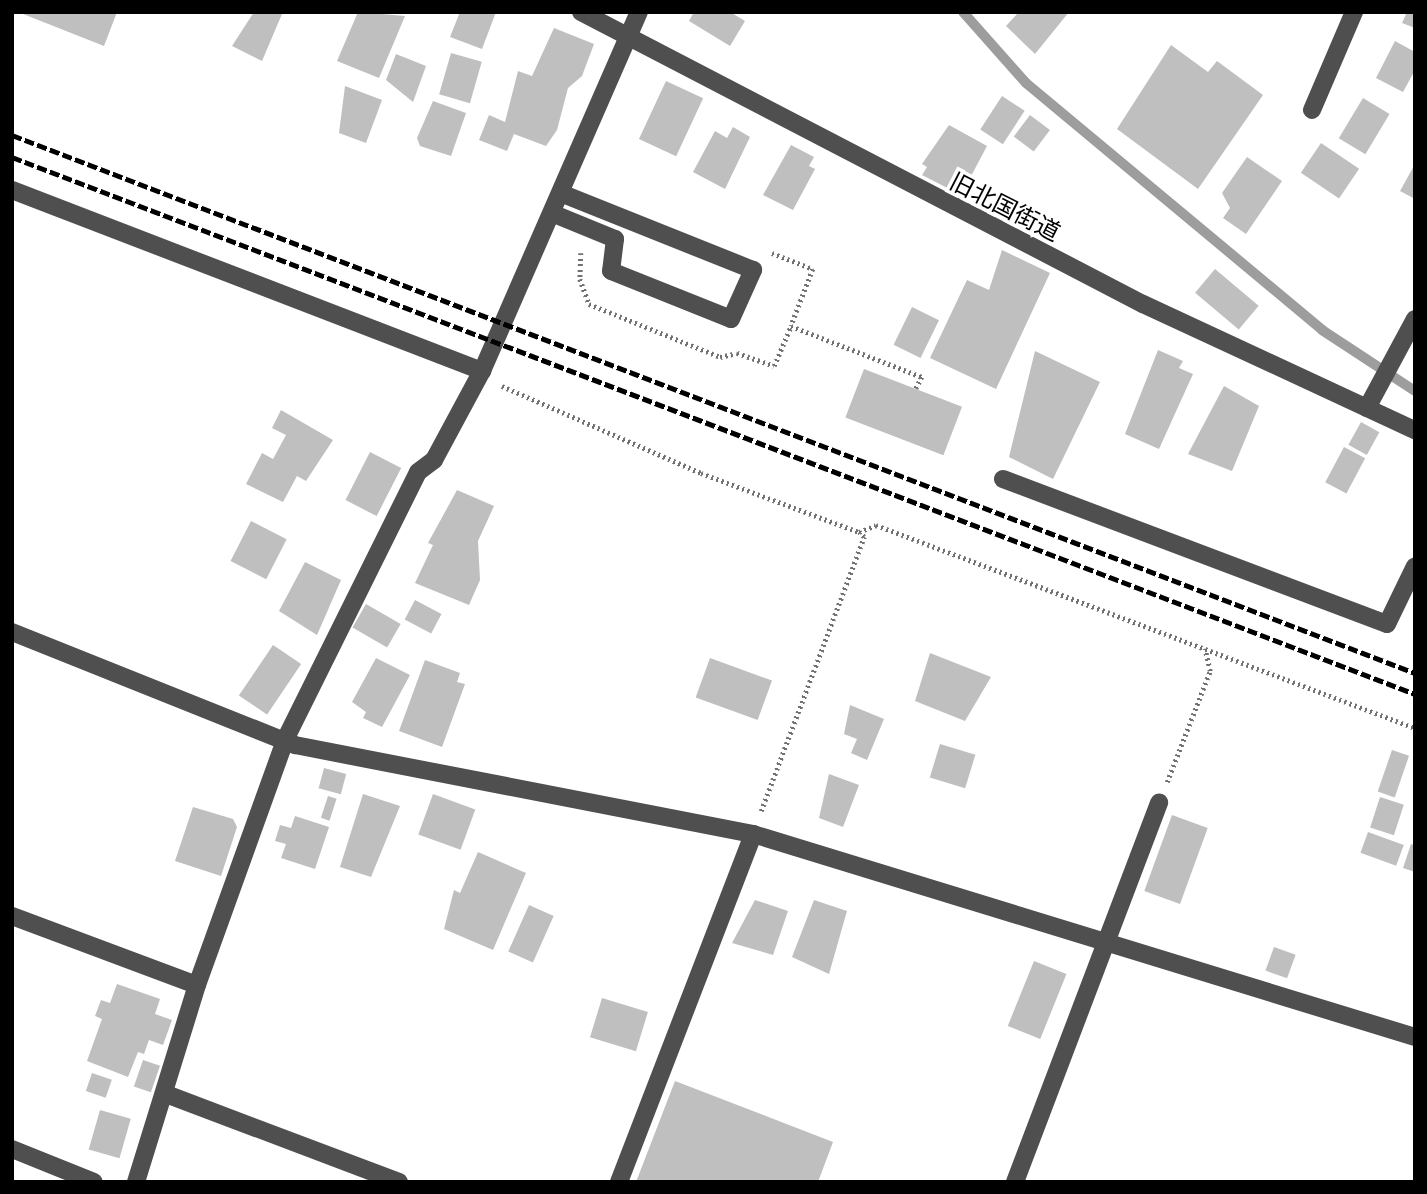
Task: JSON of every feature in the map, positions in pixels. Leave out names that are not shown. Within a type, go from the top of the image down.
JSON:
[{"type":"street","name":"旧北国街道","points":[[581,12],[1143,304],[1415,430]]},
{"type":"street","points":[[136,1182],[166,1094],[197,985],[285,740],[412,483],[435,460],[482,371],[563,194],[639,12]]},
{"type":"street","points":[[1312,110],[1354,12]]},
{"type":"street","points":[[12,190],[482,371]]},
{"type":"street","points":[[554,214],[615,239],[611,271],[731,319],[753,270],[563,194]]},
{"type":"street","points":[[1367,408],[1415,319]]},
{"type":"street","points":[[1003,479],[1387,624],[1415,566]]},
{"type":"street","points":[[12,632],[285,740],[345,758],[753,834],[1415,1037]]},
{"type":"street","points":[[1015,1182],[1159,802]]},
{"type":"street","points":[[619,1182],[753,834]]},
{"type":"street","points":[[12,916],[197,985]]},
{"type":"street","points":[[166,1094],[399,1182]]},
{"type":"street","points":[[12,1149],[94,1182]]},
{"type":"path","points":[[813,269],[791,327],[922,377],[916,389]]},
{"type":"path","points":[[482,371],[585,426],[859,532],[864,537],[753,834]]},
{"type":"path","points":[[859,532],[876,524],[1415,728]]},
{"type":"path","points":[[1159,802],[1210,671],[1205,649]]},
{"type":"building","points":[[18,12],[117,12],[104,46]]},
{"type":"building","points":[[254,12],[282,14],[262,61],[232,46]]},
{"type":"building","points":[[358,12],[405,16],[379,78],[337,61]]},
{"type":"building","points":[[460,12],[496,12],[482,49],[450,37]]},
{"type":"building","points":[[694,12],[730,12],[745,21],[730,46],[689,21]]},
{"type":"building","points":[[1019,12],[1069,12],[1035,54],[1006,26]]},
{"type":"building","points":[[1407,12],[1415,12],[1415,28],[1402,23]]},
{"type":"building","points":[[554,28],[594,44],[582,76],[568,88],[557,130],[546,146],[514,134],[507,151],[479,140],[489,115],[505,122],[518,71],[532,76]]},
{"type":"building","points":[[1395,41],[1415,52],[1415,70],[1403,92],[1376,78]]},
{"type":"building","points":[[1171,45],[1208,72],[1217,61],[1263,95],[1198,189],[1117,129]]},
{"type":"building","points":[[451,53],[482,62],[470,103],[439,94]]},
{"type":"building","points":[[396,54],[426,66],[413,102],[386,80]]},
{"type":"building","points":[[666,81],[703,98],[676,156],[639,139]]},
{"type":"building","points":[[345,86],[382,100],[366,143],[339,133]]},
{"type":"building","points":[[1002,96],[1025,111],[1003,144],[980,130]]},
{"type":"building","points":[[1363,98],[1390,114],[1365,154],[1339,138]]},
{"type":"building","points":[[433,101],[466,113],[451,156],[420,146],[417,138]]},
{"type":"building","points":[[1030,115],[1050,130],[1034,152],[1014,137]]},
{"type":"building","points":[[949,125],[987,146],[961,195],[922,175],[927,167],[922,164]]},
{"type":"building","points":[[733,127],[750,137],[725,189],[693,172],[715,131],[727,138]]},
{"type":"building","points":[[1321,143],[1359,169],[1339,199],[1301,173]]},
{"type":"building","points":[[791,145],[814,157],[809,166],[815,169],[793,210],[763,195]]},
{"type":"building","points":[[1247,157],[1282,181],[1246,234],[1223,218],[1230,208],[1222,193]]},
{"type":"building","points":[[1415,164],[1415,199],[1400,191]]},
{"type":"building","points":[[1002,250],[1050,273],[996,389],[930,358],[967,280],[989,290]]},
{"type":"building","points":[[1215,269],[1259,306],[1239,329],[1195,293]]},
{"type":"building","points":[[912,307],[939,320],[921,358],[894,345]]},
{"type":"building","points":[[1158,350],[1183,361],[1179,368],[1193,374],[1159,449],[1125,434]]},
{"type":"building","points":[[1035,351],[1100,382],[1053,479],[1009,457]]},
{"type":"building","points":[[864,369],[962,407],[943,455],[845,418]]},
{"type":"building","points":[[1224,386],[1259,406],[1232,471],[1188,454]]},
{"type":"building","points":[[281,410],[333,440],[306,481],[297,476],[283,502],[246,484],[262,453],[273,459],[286,435],[272,428]]},
{"type":"building","points":[[1361,422],[1379,432],[1367,455],[1348,445]]},
{"type":"building","points":[[1344,447],[1365,458],[1346,494],[1325,482]]},
{"type":"building","points":[[370,452],[401,468],[377,516],[345,500]]},
{"type":"building","points":[[457,490],[494,506],[478,541],[480,580],[469,605],[415,583],[433,545],[428,543]]},
{"type":"building","points":[[251,521],[287,539],[266,579],[231,561]]},
{"type":"building","points":[[305,562],[341,580],[317,635],[279,611]]},
{"type":"building","points":[[415,600],[441,614],[431,634],[405,619]]},
{"type":"building","points":[[366,604],[401,624],[387,647],[352,627]]},
{"type":"building","points":[[273,645],[301,664],[267,715],[239,696]]},
{"type":"building","points":[[930,653],[991,677],[965,721],[915,701]]},
{"type":"building","points":[[376,658],[410,675],[382,727],[363,718],[366,712],[352,702]]},
{"type":"building","points":[[710,658],[772,681],[758,720],[696,697]]},
{"type":"building","points":[[425,660],[460,673],[457,682],[465,684],[442,747],[399,731]]},
{"type":"building","points":[[850,705],[884,719],[867,760],[851,753],[857,739],[844,734]]},
{"type":"building","points":[[940,744],[975,755],[965,788],[930,777]]},
{"type":"building","points":[[1392,750],[1409,756],[1395,797],[1378,792]]},
{"type":"building","points":[[324,768],[346,774],[341,794],[319,788]]},
{"type":"building","points":[[829,774],[859,785],[843,827],[819,818]]},
{"type":"building","points":[[363,794],[400,806],[371,877],[340,867]]},
{"type":"building","points":[[433,794],[475,809],[461,850],[418,834]]},
{"type":"building","points":[[328,796],[337,799],[329,821],[321,818]]},
{"type":"building","points":[[1380,797],[1404,805],[1394,835],[1370,827]]},
{"type":"building","points":[[193,807],[233,819],[237,827],[221,876],[175,861]]},
{"type":"building","points":[[1172,815],[1208,828],[1180,904],[1144,891]]},
{"type":"building","points":[[295,816],[329,827],[315,869],[281,858],[286,844],[275,841],[280,825],[291,828]]},
{"type":"building","points":[[1368,832],[1404,845],[1396,866],[1360,853]]},
{"type":"building","points":[[1411,844],[1415,845],[1415,872],[1403,868]]},
{"type":"building","points":[[478,852],[526,873],[493,950],[444,929],[454,890],[460,893]]},
{"type":"building","points":[[755,900],[788,911],[773,955],[732,943]]},
{"type":"building","points":[[814,900],[847,911],[829,974],[792,957]]},
{"type":"building","points":[[529,905],[554,916],[533,963],[508,952]]},
{"type":"building","points":[[1274,947],[1296,955],[1287,978],[1265,970]]},
{"type":"building","points":[[1034,961],[1066,974],[1040,1039],[1008,1026]]},
{"type":"building","points":[[117,984],[160,999],[155,1014],[172,1020],[163,1045],[149,1040],[144,1054],[138,1052],[128,1077],[87,1061],[102,1019],[95,1016],[101,1000],[110,1003]]},
{"type":"building","points":[[602,998],[648,1012],[636,1051],[590,1037]]},
{"type":"building","points":[[143,1060],[160,1066],[151,1092],[134,1086]]},
{"type":"building","points":[[92,1073],[112,1080],[106,1098],[86,1091]]},
{"type":"building","points":[[675,1081],[833,1142],[818,1182],[636,1182]]},
{"type":"building","points":[[100,1110],[131,1119],[119,1158],[89,1149]]},
{"type":"waterway","points":[[963,12],[1026,83],[1322,330],[1415,391]]},
{"type":"railway","points":[[12,135],[1415,673]]},
{"type":"railway","points":[[12,157],[1415,694]]}]
